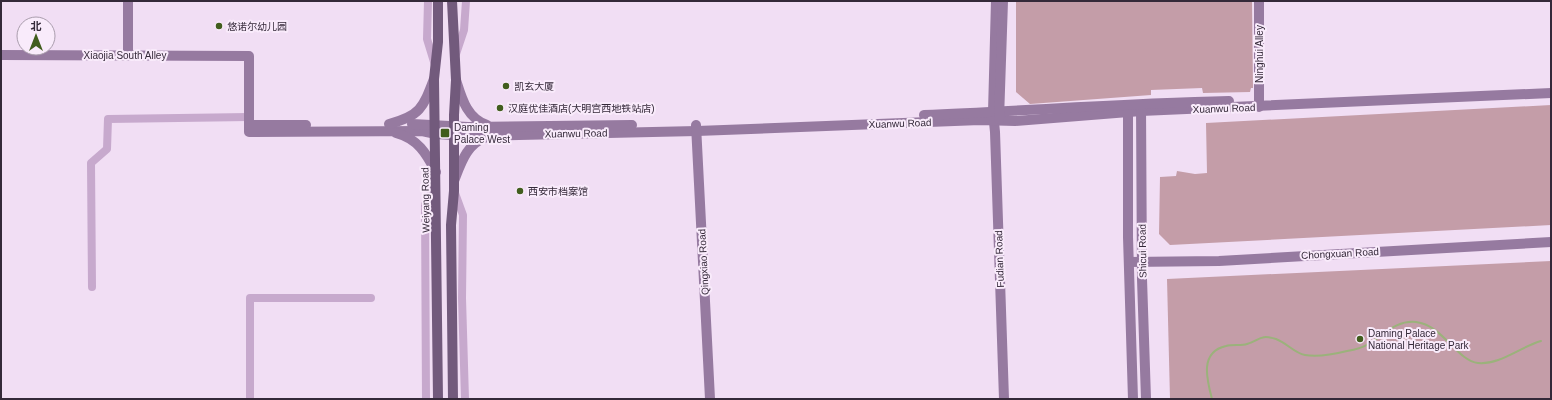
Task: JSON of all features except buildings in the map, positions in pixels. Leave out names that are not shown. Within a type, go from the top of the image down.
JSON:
[{"type":"main road","name":"Weiyang Road","points":[[438,1],[438,42],[434,79],[436,130],[438,399]]},
{"type":"main road","points":[[452,1],[456,80],[453,131],[454,187],[451,225],[453,399]]},
{"type":"street","points":[[128,1],[128,55]]},
{"type":"street","points":[[428,1],[427,39],[435,66]]},
{"type":"street","points":[[455,56],[464,30],[466,1]]},
{"type":"street","points":[[996,1],[996,116]]},
{"type":"street","points":[[996,116],[1003,1]]},
{"type":"street","name":"Ninghui Alley","points":[[1259,1],[1259,104]]},
{"type":"street","name":"Xiaojia South Alley","points":[[1,55],[249,56],[249,125]]},
{"type":"street","points":[[388,128],[421,110],[434,79]]},
{"type":"street","points":[[456,80],[465,106],[474,118],[500,131]]},
{"type":"street","name":"Xuanwu Road","points":[[1259,104],[1551,86]]},
{"type":"street","name":"Xuanwu Road","points":[[249,125],[453,131],[696,128],[996,116],[1015,120],[1141,107],[1551,93]]},
{"type":"street","name":"Shicui Road","points":[[1141,107],[1142,262],[1146,399]]},
{"type":"street","name":"Shicui Road","points":[[1128,108],[1129,262],[1133,399]]},
{"type":"street","name":"Fudian Road","points":[[996,116],[1004,399]]},
{"type":"street","name":"Fudian Road","points":[[996,116],[1008,399]]},
{"type":"street","points":[[92,288],[91,163],[107,149],[108,119],[249,125]]},
{"type":"street","points":[[388,128],[416,142],[429,158],[436,178],[425,204],[426,399]]},
{"type":"street","name":"Qingxiao Road","points":[[696,128],[710,399]]},
{"type":"street","points":[[465,399],[462,298],[463,215],[454,187],[463,158],[475,143],[500,131]]},
{"type":"street","name":"Chongxuan Road","points":[[1129,262],[1219,261],[1551,242]]},
{"type":"street","points":[[250,399],[250,298],[371,298]]},
{"type":"shaded area","points":[[1016,1],[1252,1],[1253,88],[1251,88],[1250,92],[1203,93],[1202,88],[1151,90],[1151,95],[1030,104],[1016,92]]},
{"type":"shaded area","points":[[1551,105],[1551,225],[1170,245],[1159,234],[1160,177],[1176,176],[1177,171],[1195,174],[1207,173],[1206,123]]},
{"type":"shaded area","name":"Daming Palace National Heritage Park","points":[[1551,261],[1551,399],[1170,399],[1167,279]]},
{"type":"waterway","points":[[1212,399],[1207,375],[1208,360],[1212,354],[1217,349],[1231,345],[1245,345],[1263,337],[1276,339],[1301,354],[1310,356],[1326,355],[1362,347],[1397,325],[1416,322],[1434,329],[1463,356],[1470,361],[1478,363],[1494,361],[1541,341]]},
{"type":"place","name":"悠诺尔幼儿园","points":[[219,26]]},
{"type":"place","name":"凯玄大厦","points":[[506,86]]},
{"type":"place","name":"汉庭优佳酒店(大明宫西地铁站店)","points":[[500,108]]},
{"type":"place","name":"Daming Palace West","points":[[445,133]]},
{"type":"place","name":"西安市档案馆","points":[[520,191]]},
{"type":"place","name":"Daming Palace National Heritage Park","points":[[1360,339]]}]
